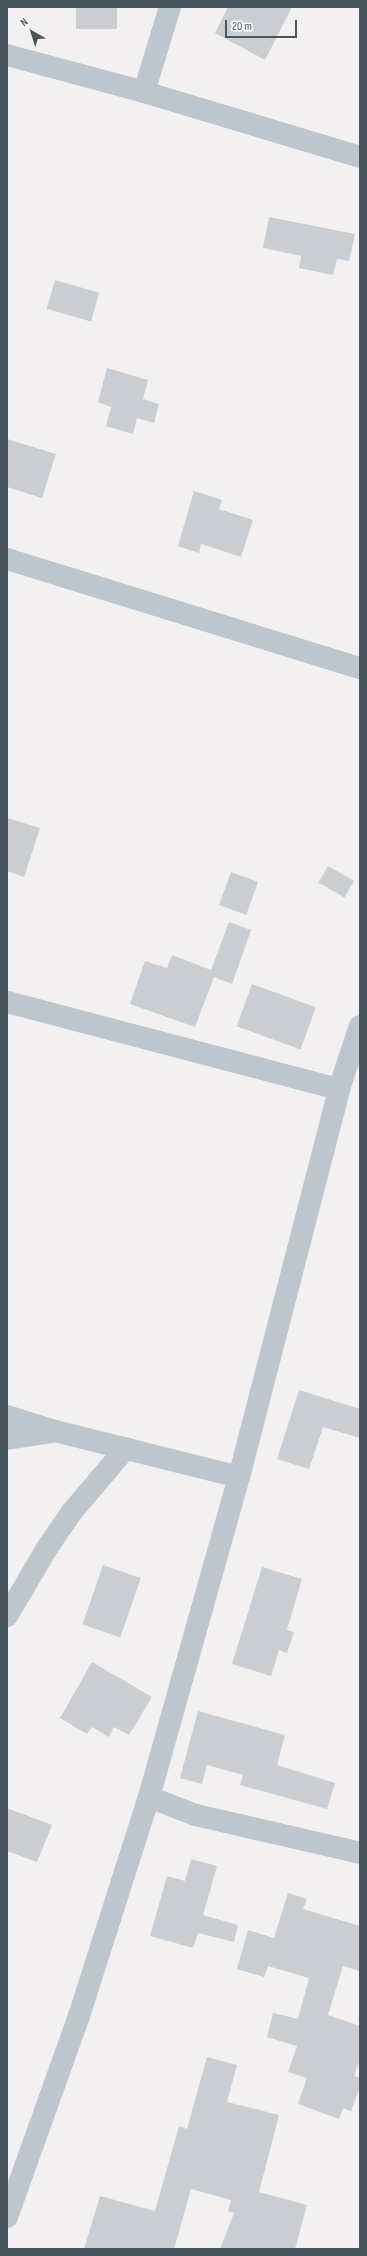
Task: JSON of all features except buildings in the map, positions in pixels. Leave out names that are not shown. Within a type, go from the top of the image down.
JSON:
[{"type":"street","points":[[144,92],[170,7]]},
{"type":"street","points":[[7,55],[144,92],[360,157]]},
{"type":"street","points":[[7,559],[360,668]]},
{"type":"street","points":[[7,1002],[339,1089]]},
{"type":"street","points":[[7,2217],[79,2016],[149,1797],[239,1477],[339,1089],[360,1026]]},
{"type":"street","points":[[7,1416],[55,1431],[239,1477]]},
{"type":"street","points":[[7,1439],[55,1431]]},
{"type":"street","points":[[7,1616],[71,1513],[126,1448]]},
{"type":"street","points":[[149,1797],[196,1815],[360,1853]]}]
